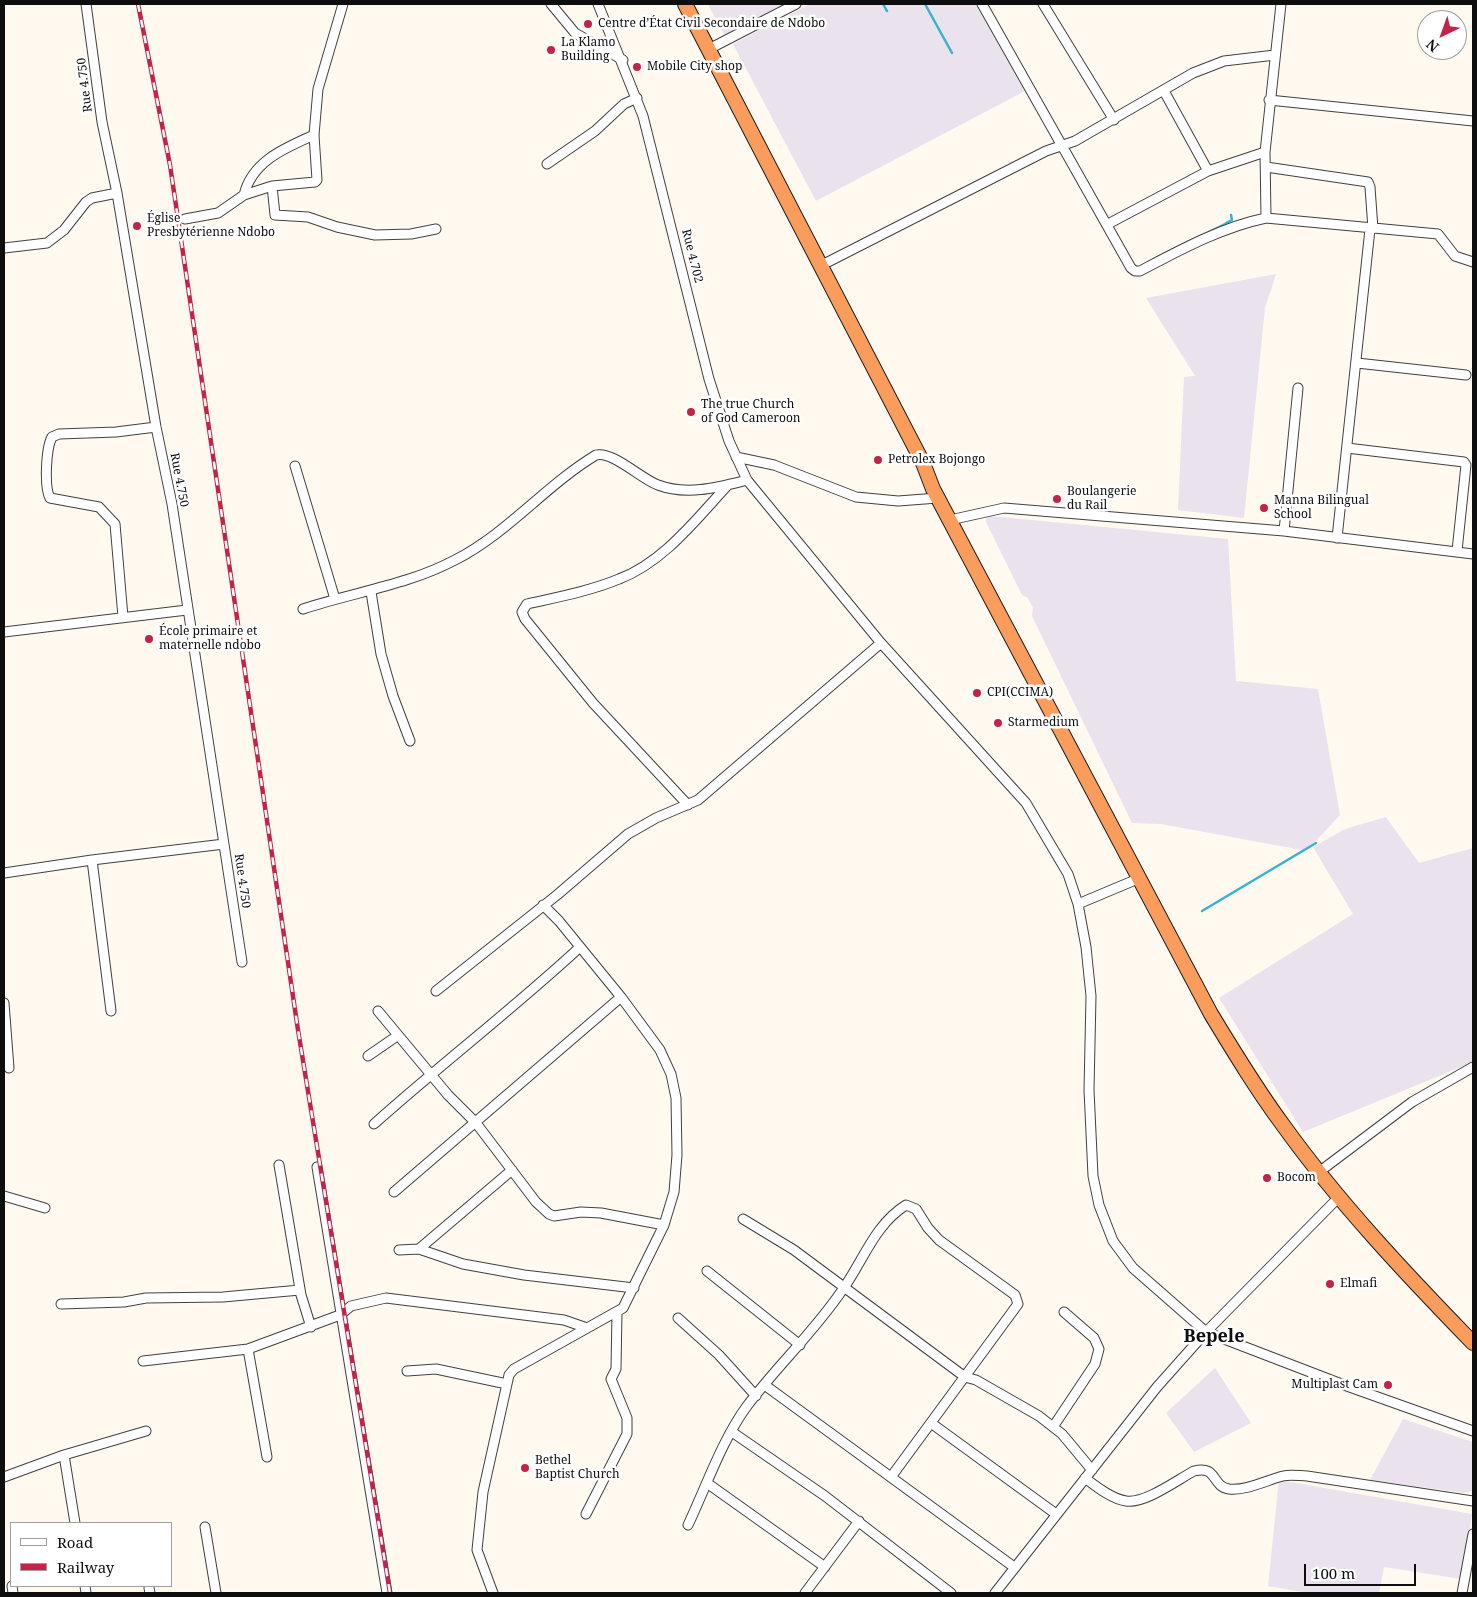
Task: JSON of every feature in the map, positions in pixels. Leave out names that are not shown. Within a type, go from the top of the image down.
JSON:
[{"type":"highway","points":[[675,4],[786,207],[822,265],[923,463],[935,493],[1075,761],[1140,878],[1211,1014],[1240,1063],[1283,1126],[1339,1197],[1408,1276],[1473,1343]]},
{"type":"highway","points":[[685,4],[917,468],[924,481],[935,493]]},
{"type":"street","name":"Rue 4.750","points":[[86,4],[102,122],[117,193],[156,427],[172,504],[242,962]]},
{"type":"street","points":[[185,219],[218,213],[244,195],[272,186],[315,182],[317,180],[319,176],[314,135],[318,89],[343,4]]},
{"type":"street","points":[[550,4],[575,33],[623,60]]},
{"type":"street","name":"Rue 4.702","points":[[598,4],[623,60],[637,98],[673,231],[709,379],[736,457],[747,480],[881,643],[1026,803],[1068,874],[1078,904],[1086,946],[1091,996],[1093,1176],[1099,1205],[1113,1241],[1133,1268],[1206,1332],[1344,1386],[1473,1431]]},
{"type":"street","points":[[709,49],[796,4]]},
{"type":"street","points":[[982,4],[1061,146],[1108,224],[1131,268],[1140,271],[1175,253],[1243,223],[1266,218],[1438,234],[1455,256],[1473,262]]},
{"type":"street","points":[[1046,4],[1114,120]]},
{"type":"street","points":[[1266,218],[1265,152],[1269,100],[1281,4]]},
{"type":"street","points":[[822,265],[1046,152],[1114,120],[1193,74],[1224,61],[1275,55]]},
{"type":"street","points":[[1164,92],[1208,171]]},
{"type":"street","points":[[548,164],[596,131],[624,104],[637,98]]},
{"type":"street","points":[[1269,100],[1473,121]]},
{"type":"street","points":[[244,195],[252,175],[273,155],[314,135]]},
{"type":"street","points":[[1108,224],[1208,171],[1265,152]]},
{"type":"street","points":[[1266,167],[1368,182],[1370,186],[1372,229],[1337,538]]},
{"type":"street","points":[[272,186],[275,214],[308,217],[337,227],[375,235],[411,234],[436,229]]},
{"type":"street","points":[[4,248],[48,242],[64,230],[86,202],[92,198],[117,193]]},
{"type":"street","points":[[1357,363],[1466,375]]},
{"type":"street","points":[[1284,531],[1298,388]]},
{"type":"street","points":[[123,617],[115,524],[99,507],[50,498],[47,471],[49,444],[52,437],[59,434],[116,432],[156,427]]},
{"type":"street","points":[[1347,448],[1464,462],[1466,465],[1457,552]]},
{"type":"street","points":[[303,609],[335,599],[371,592],[456,560],[510,522],[596,455],[609,456],[659,485],[679,489],[711,489],[747,480]]},
{"type":"street","points":[[736,457],[774,465],[856,497],[898,501],[935,493]]},
{"type":"street","points":[[295,466],[335,599]]},
{"type":"street","points":[[688,805],[593,703],[525,619],[522,612],[527,604],[579,592],[620,579],[639,569],[681,535],[728,485]]},
{"type":"street","points":[[950,520],[1004,508],[1284,531],[1473,554]]},
{"type":"street","points":[[371,592],[381,654],[393,696],[410,741]]},
{"type":"street","points":[[4,632],[187,610]]},
{"type":"street","points":[[436,991],[628,834],[656,818],[698,800],[881,643]]},
{"type":"street","points":[[4,874],[92,860],[224,844]]},
{"type":"street","points":[[92,860],[111,1011]]},
{"type":"street","points":[[1078,904],[1140,878]]},
{"type":"street","points":[[493,1593],[477,1550],[483,1492],[507,1384],[514,1369],[623,1308],[664,1225],[674,1192],[677,1155],[676,1098],[671,1074],[660,1050],[559,921],[543,905]]},
{"type":"street","points":[[374,1124],[431,1074],[537,987],[579,948]]},
{"type":"street","points":[[394,1192],[621,998]]},
{"type":"street","points":[[4,1004],[9,1068]]},
{"type":"street","points":[[378,1010],[397,1036],[476,1123],[536,1202],[552,1215],[581,1212],[601,1213],[664,1225]]},
{"type":"street","points":[[368,1056],[397,1036]]},
{"type":"street","points":[[1319,1172],[1412,1102],[1473,1067]]},
{"type":"street","points":[[279,1165],[300,1290],[310,1327]]},
{"type":"street","points":[[318,1167],[340,1316],[387,1593]]},
{"type":"street","points":[[419,1250],[512,1170]]},
{"type":"street","points":[[4,1196],[45,1208]]},
{"type":"street","points":[[995,1593],[1158,1387],[1206,1332],[1339,1197]]},
{"type":"street","points":[[688,1525],[732,1432],[747,1406],[800,1345],[844,1289],[873,1239],[892,1216],[906,1205],[916,1209],[928,1228],[939,1240],[972,1262],[1018,1300],[1018,1304],[891,1477]]},
{"type":"street","points":[[743,1219],[794,1250],[965,1377],[976,1380],[1039,1416],[1053,1428],[1092,1470]]},
{"type":"street","points":[[398,1250],[419,1250],[463,1264],[524,1275],[634,1288]]},
{"type":"street","points":[[707,1271],[800,1345]]},
{"type":"street","points":[[61,1304],[124,1302],[146,1298],[223,1297],[300,1290]]},
{"type":"street","points":[[143,1361],[248,1349],[340,1316],[351,1306],[386,1298],[544,1316],[564,1320],[587,1328]]},
{"type":"street","points":[[586,1514],[627,1434],[626,1418],[611,1379],[616,1369],[617,1312]]},
{"type":"street","points":[[1053,1428],[1095,1364],[1099,1349],[1094,1338],[1064,1312]]},
{"type":"street","points":[[678,1318],[719,1355],[756,1396]]},
{"type":"street","points":[[248,1349],[267,1457]]},
{"type":"street","points":[[407,1371],[436,1369],[507,1384]]},
{"type":"street","points":[[766,1386],[1014,1567]]},
{"type":"street","points":[[931,1423],[1056,1514]]},
{"type":"street","points":[[4,1477],[64,1455],[146,1431]]},
{"type":"street","points":[[732,1432],[859,1521],[951,1593]]},
{"type":"street","points":[[64,1455],[75,1522]]},
{"type":"street","points":[[1085,1478],[1111,1495],[1126,1502],[1142,1500],[1194,1471],[1204,1468],[1211,1472],[1220,1485],[1230,1489],[1285,1476],[1307,1476],[1473,1501]]},
{"type":"street","points":[[707,1483],[825,1567]]},
{"type":"street","points":[[805,1593],[859,1521]]},
{"type":"street","points":[[205,1528],[216,1593]]},
{"type":"street","points":[[1462,1593],[1473,1534]]},
{"type":"shaded area","points":[[708,4],[788,4],[724,35]]},
{"type":"shaded area","points":[[810,4],[976,4],[1025,91],[816,201],[733,44]]},
{"type":"shaded area","points":[[1276,274],[1265,308],[1244,518],[1178,510],[1184,377],[1195,376],[1146,298]]},
{"type":"shaded area","points":[[990,516],[1228,539],[1236,681],[1318,689],[1340,815],[1316,841],[1302,850],[1161,824],[1132,823],[1032,616],[1033,608],[1028,598],[1022,595],[986,522],[986,518]]},
{"type":"shaded area","points":[[1386,817],[1419,863],[1473,848],[1473,1062],[1303,1132],[1219,998],[1353,914],[1313,847],[1345,829]]},
{"type":"shaded area","points":[[1215,1368],[1251,1423],[1194,1452],[1166,1413]]},
{"type":"shaded area","points":[[1403,1419],[1473,1442],[1473,1491],[1464,1493],[1370,1480]]},
{"type":"shaded area","points":[[1279,1480],[1472,1514],[1461,1579],[1384,1567],[1379,1593],[1308,1593],[1268,1586]]},
{"type":"waterway","points":[[883,4],[887,11]]},
{"type":"waterway","points":[[925,4],[952,53]]},
{"type":"waterway","points":[[1226,223],[1232,220],[1231,215]]},
{"type":"waterway","points":[[1203,235],[1225,224]]},
{"type":"waterway","points":[[1202,911],[1316,843]]},
{"type":"railway","points":[[138,4],[170,165],[298,1030],[390,1593]]},
{"type":"place","name":"Centre d’État Civil Secondaire de Ndobo","points":[[588,24]]},
{"type":"place","name":"La Klamo Building","points":[[551,50]]},
{"type":"place","name":"Mobile City shop","points":[[637,67]]},
{"type":"place","name":"Église Presbytérienne Ndobo","points":[[137,226]]},
{"type":"place","name":"The true Church of God Cameroon","points":[[691,412]]},
{"type":"place","name":"Petrolex Bojongo","points":[[878,460]]},
{"type":"place","name":"Boulangerie du Rail","points":[[1057,499]]},
{"type":"place","name":"Manna Bilingual School","points":[[1264,508]]},
{"type":"place","name":"École primaire et maternelle ndobo","points":[[149,639]]},
{"type":"place","name":"CPI(CCIMA)","points":[[977,693]]},
{"type":"place","name":"Starmedium","points":[[998,723]]},
{"type":"place","name":"Bocom","points":[[1267,1178]]},
{"type":"place","name":"Elmafi","points":[[1330,1284]]},
{"type":"place","name":"Multiplast Cam","points":[[1388,1385]]},
{"type":"place","name":"Bethel Baptist Church","points":[[525,1468]]},
{"type":"district","name":"Bepele","points":[[1214,1337]]}]
